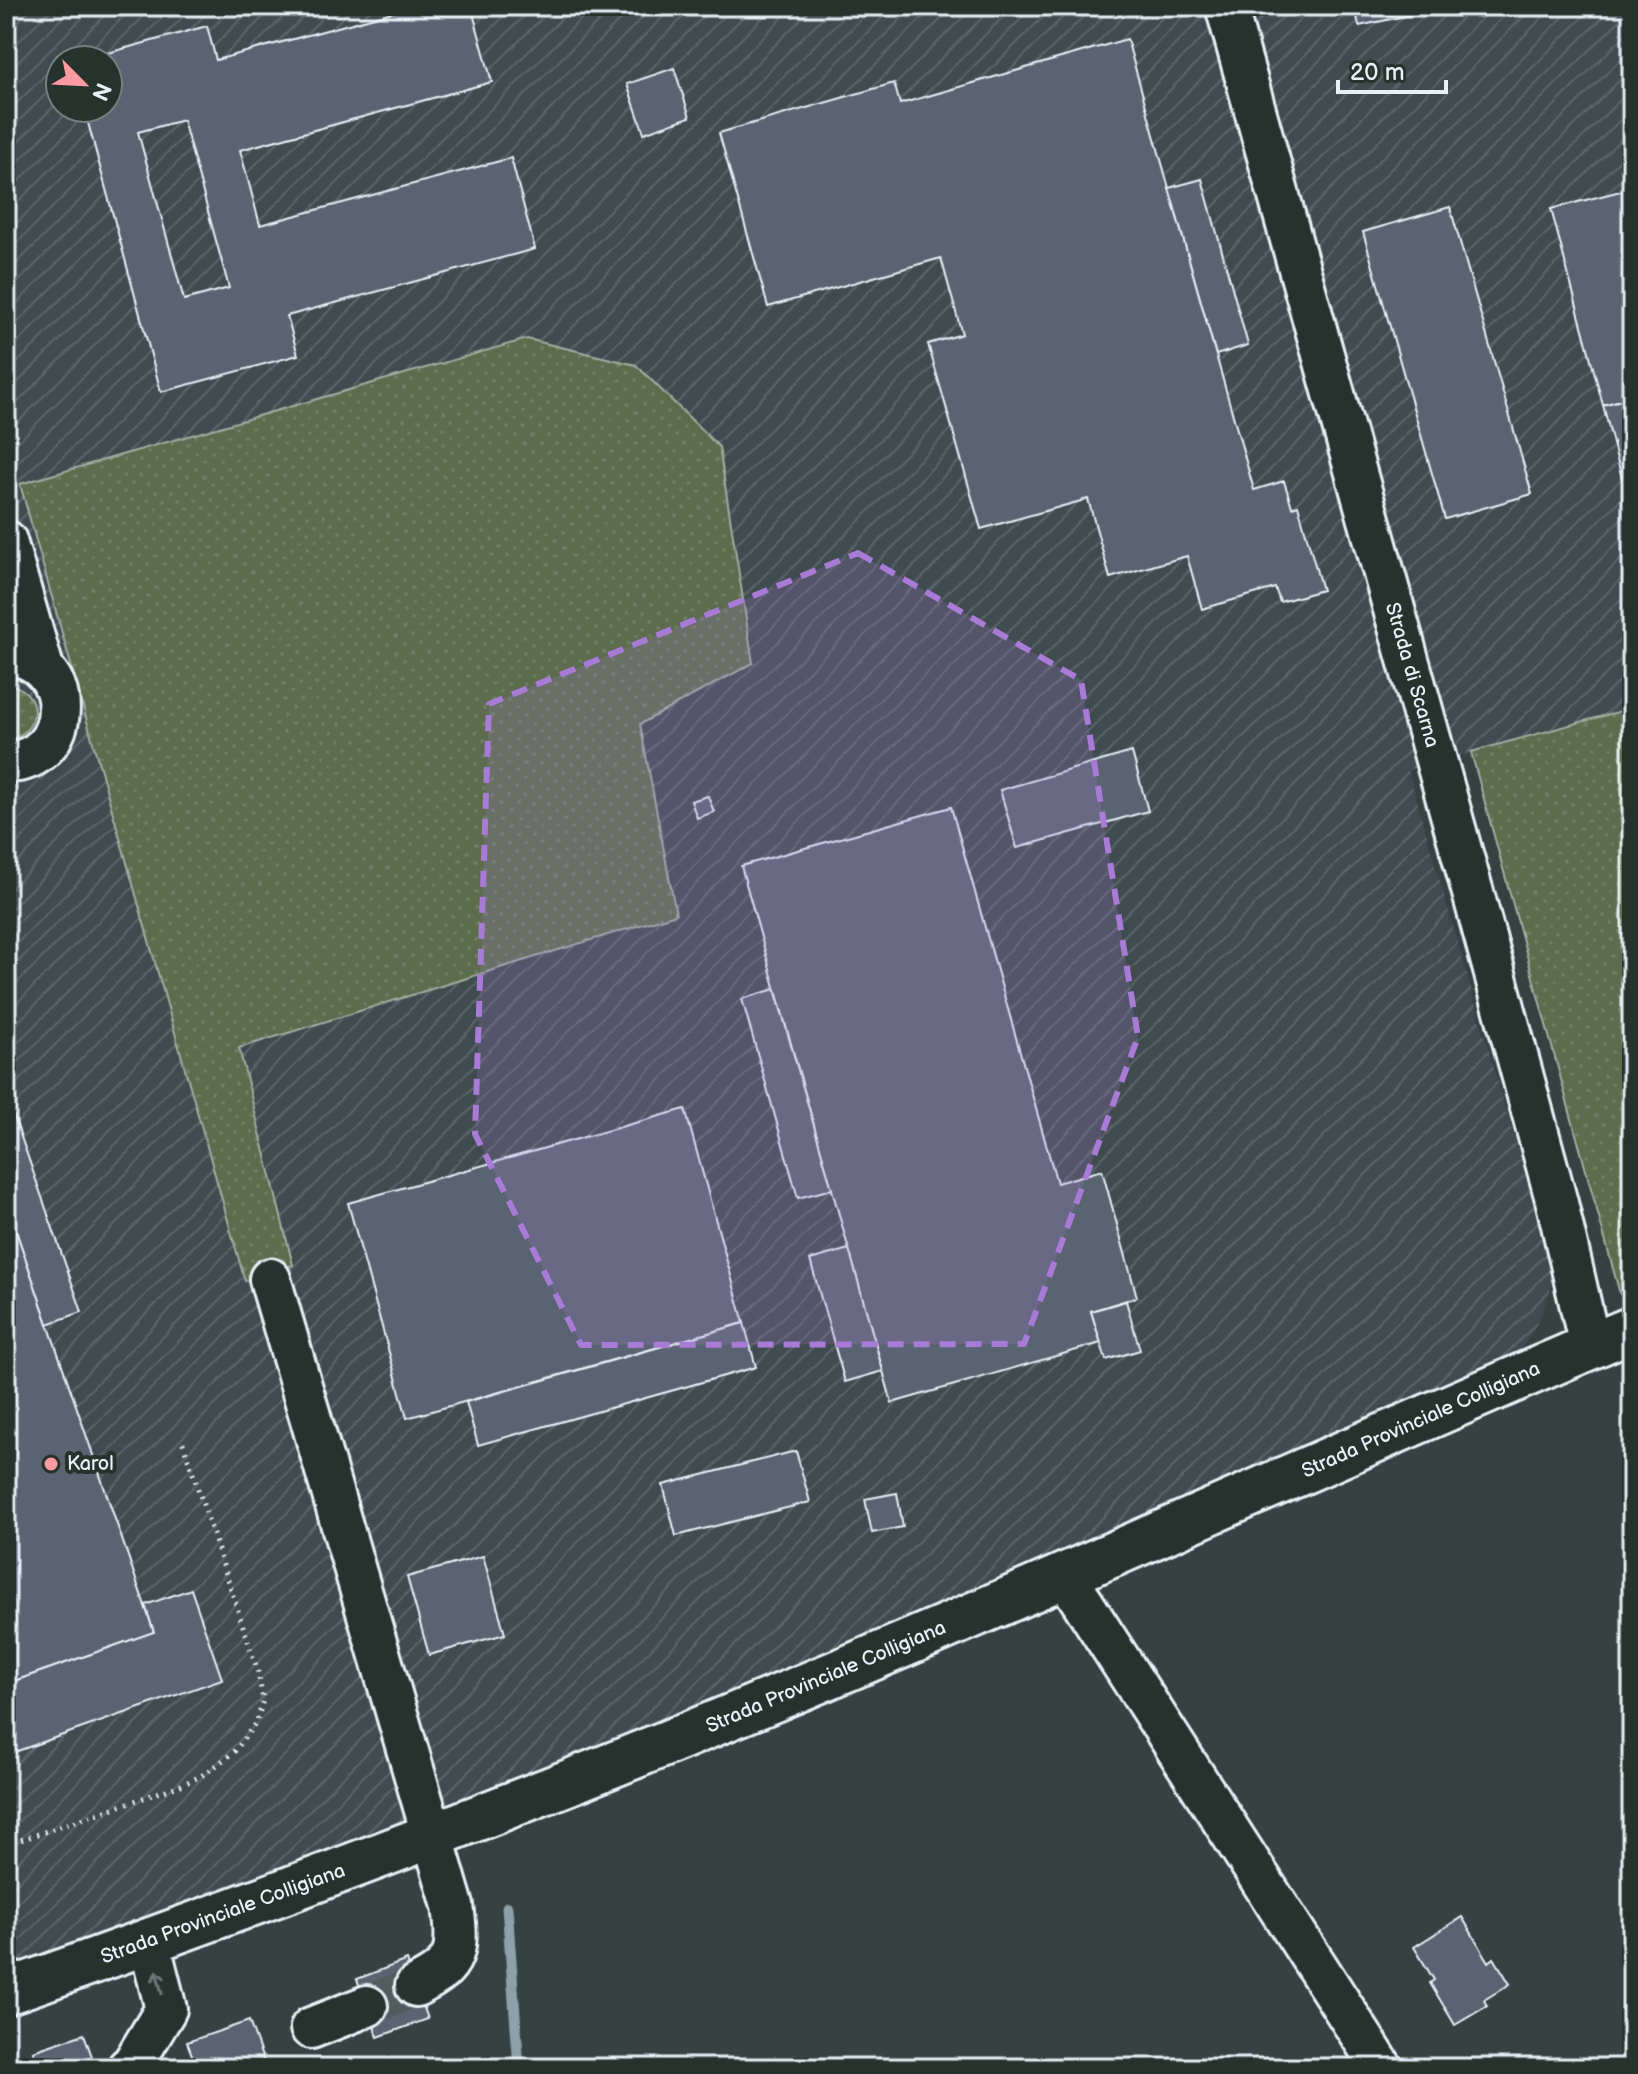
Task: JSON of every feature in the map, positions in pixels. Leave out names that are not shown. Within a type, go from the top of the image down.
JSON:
[{"type":"main road","name":"Strada Provinciale Colligiana","points":[[6,1992],[515,1805],[1065,1575],[1632,1329]]},
{"type":"street","name":"Strada di Scarna","points":[[1226,6],[1516,1051],[1557,1203],[1590,1346]]},
{"type":"street","points":[[6,541],[43,668]]},
{"type":"street","points":[[6,654],[28,658],[43,668],[54,682],[60,715],[45,746],[30,756],[6,762]]},
{"type":"street","points":[[270,1279],[453,1906],[456,1943],[453,1954],[445,1969],[416,1986]]},
{"type":"street","points":[[1065,1575],[1382,2068]]},
{"type":"street","points":[[128,2068],[166,2009],[149,1942]]},
{"type":"street","points":[[311,2028],[367,2006]]},
{"type":"path","points":[[6,1845],[201,1776],[235,1751],[261,1714],[262,1687],[258,1672],[181,1437]]},
{"type":"highlighted area","points":[[858,553],[1081,680],[1138,1037],[1024,1344],[581,1345],[475,1134],[489,704]]},
{"type":"shaded area","points":[[6,6],[1632,6],[1632,708],[1408,770],[1549,1259],[1550,1291],[1533,1331],[1522,1347],[1508,1359],[913,1620],[347,1852],[6,1969]]},
{"type":"green space","points":[[527,339],[636,365],[719,447],[753,663],[640,724],[676,914],[239,1048],[293,1265],[245,1281],[20,484]]},
{"type":"green space","points":[[6,684],[27,693],[34,711],[27,729],[7,740]]},
{"type":"green space","points":[[1632,708],[1632,1289],[1620,1294],[1471,752]]},
{"type":"building","points":[[415,6],[471,6],[492,82],[240,150],[260,225],[511,158],[535,249],[287,316],[298,355],[161,392],[88,124],[124,124],[124,49],[207,26],[216,60]],"holes":[[[183,120],[229,288],[184,300],[138,132]]]},
{"type":"building","points":[[1355,6],[1451,6],[1359,26]]},
{"type":"building","points":[[1127,39],[1254,490],[1284,481],[1292,507],[1298,505],[1322,590],[1280,602],[1275,588],[1202,609],[1187,556],[1110,578],[1088,499],[981,529],[928,344],[962,334],[941,258],[768,307],[719,133],[894,83],[900,104]]},
{"type":"building","points":[[674,68],[690,117],[644,133],[627,84]]},
{"type":"building","points":[[1202,179],[1248,345],[1216,355],[1169,188]]},
{"type":"building","points":[[1632,188],[1632,397],[1603,405],[1551,209]]},
{"type":"building","points":[[1450,207],[1532,494],[1445,519],[1363,232]]},
{"type":"building","points":[[1632,397],[1632,489],[1625,490],[1603,405]]},
{"type":"building","points":[[1132,752],[1148,811],[1017,848],[1000,790]]},
{"type":"building","points":[[708,796],[714,812],[697,818],[691,801]]},
{"type":"building","points":[[951,807],[1057,1183],[1102,1170],[1137,1297],[1091,1311],[1101,1343],[892,1403],[741,866]]},
{"type":"building","points":[[775,989],[832,1189],[798,1198],[742,999]]},
{"type":"building","points":[[6,1094],[82,1312],[48,1324],[6,1202]]},
{"type":"building","points":[[685,1109],[744,1323],[407,1418],[348,1203]]},
{"type":"building","name":"Karol","points":[[6,1202],[154,1632],[6,1684]]},
{"type":"building","points":[[849,1249],[883,1371],[845,1382],[810,1260]]},
{"type":"building","points":[[1126,1301],[1140,1350],[1106,1360],[1091,1311]]},
{"type":"building","points":[[744,1323],[756,1367],[478,1445],[466,1402]]},
{"type":"building","points":[[796,1451],[810,1502],[676,1536],[663,1485]]},
{"type":"building","points":[[897,1493],[903,1527],[872,1533],[865,1499]]},
{"type":"building","points":[[483,1556],[505,1634],[429,1655],[407,1577]]},
{"type":"building","points":[[191,1589],[222,1679],[6,1755],[6,1684],[154,1632],[145,1605]]},
{"type":"building","points":[[1462,1917],[1489,1962],[1494,1958],[1510,1984],[1484,2000],[1487,2006],[1455,2025],[1430,1983],[1434,1980],[1414,1947]]},
{"type":"building","points":[[407,1960],[428,2019],[378,2037],[357,1979]]},
{"type":"building","points":[[249,2021],[266,2068],[197,2068],[187,2042]]},
{"type":"building","points":[[84,2034],[96,2068],[39,2068],[33,2051]]},
{"type":"waterway","points":[[507,1907],[519,2068]]},
{"type":"tunnel","points":[[367,2006],[416,1986]]},
{"type":"place","name":"Karol","points":[[51,1464]]}]
